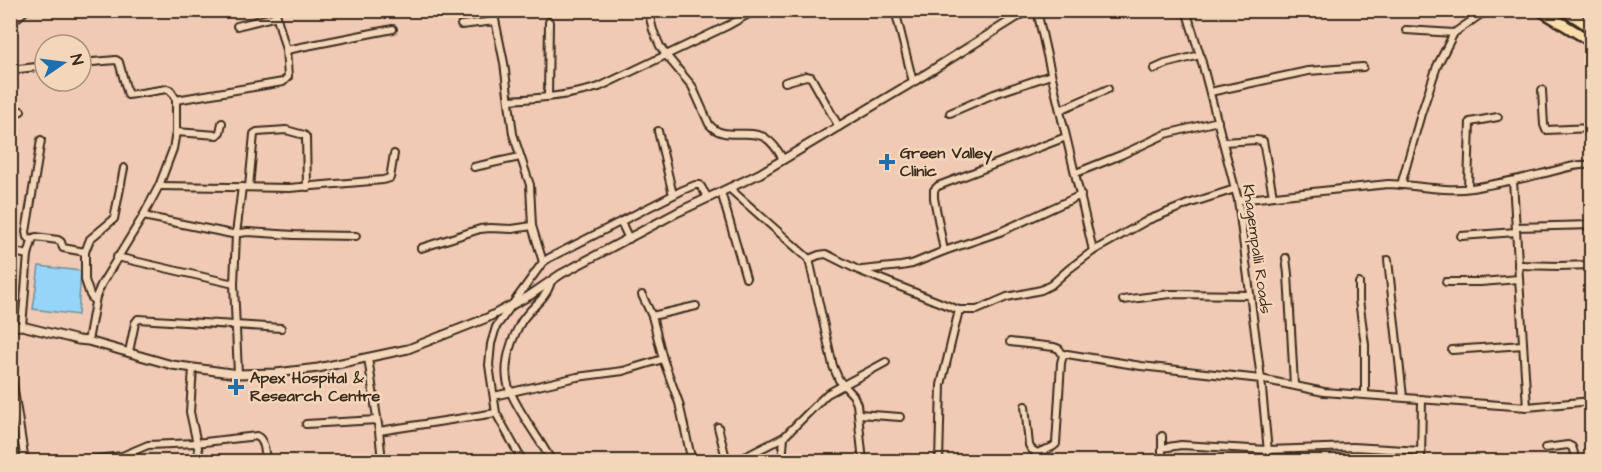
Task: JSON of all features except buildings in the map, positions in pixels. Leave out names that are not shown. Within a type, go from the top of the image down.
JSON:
[{"type":"highway","points":[[1540,10],[1592,42]]},
{"type":"highway","points":[[1564,10],[1592,28]]},
{"type":"street","points":[[493,10],[489,22],[510,100],[513,134],[530,185],[532,226],[543,262]]},
{"type":"street","points":[[648,10],[653,30],[666,55],[692,86],[713,129],[725,134],[752,134],[763,137],[771,143],[783,159]]},
{"type":"street","points":[[510,100],[548,97],[598,87],[756,10]]},
{"type":"street","points":[[895,10],[913,82]]},
{"type":"street","points":[[523,462],[496,413],[489,365],[491,344],[496,327],[543,262],[573,245],[625,231],[678,212],[759,174],[1028,10]]},
{"type":"street","points":[[1037,10],[1093,251]]},
{"type":"street","name":"Khagempalli Roads","points":[[1186,10],[1238,200],[1261,379],[1269,462]]},
{"type":"street","points":[[1401,184],[1434,74],[1454,33],[1487,10]]},
{"type":"street","points":[[10,24],[24,11]]},
{"type":"street","points":[[176,99],[283,82],[288,77],[286,50],[276,13],[237,26]]},
{"type":"street","points":[[461,25],[489,22]]},
{"type":"street","points":[[548,97],[549,22]]},
{"type":"street","points":[[286,50],[393,29]]},
{"type":"street","points":[[1406,30],[1454,33]]},
{"type":"street","points":[[1154,69],[1200,55]]},
{"type":"street","points":[[88,341],[95,302],[101,285],[159,186],[173,149],[176,132],[176,99],[170,90],[128,95],[119,62],[116,60],[93,62]]},
{"type":"street","points":[[10,70],[33,67]]},
{"type":"street","points":[[1210,92],[1308,71],[1363,67]]},
{"type":"street","points":[[950,113],[994,94],[1051,75]]},
{"type":"street","points":[[785,82],[810,76],[839,127]]},
{"type":"street","points":[[1060,110],[1108,89]]},
{"type":"street","points":[[1542,90],[1546,130],[1592,128]]},
{"type":"street","points":[[10,117],[21,111]]},
{"type":"street","points":[[1468,188],[1470,123],[1498,117]]},
{"type":"street","points":[[1076,173],[1166,134],[1218,121]]},
{"type":"street","points":[[176,132],[217,135],[222,123]]},
{"type":"street","points":[[238,374],[234,284],[236,234],[254,134],[284,130],[306,137],[307,187]]},
{"type":"street","points":[[658,131],[673,195]]},
{"type":"street","points":[[944,251],[934,198],[934,190],[938,186],[1066,137]]},
{"type":"street","points":[[32,240],[27,237],[26,232],[41,140]]},
{"type":"street","points":[[1223,142],[1263,141],[1273,196]]},
{"type":"street","points":[[159,186],[289,188],[387,180],[390,178],[394,154]]},
{"type":"street","points":[[474,167],[520,157]]},
{"type":"street","points":[[1238,200],[1388,184],[1427,188],[1468,188],[1592,165]]},
{"type":"street","points":[[95,302],[85,280],[85,252],[90,239],[114,219],[124,168]]},
{"type":"street","points":[[1513,181],[1527,407]]},
{"type":"street","points":[[10,327],[22,326],[88,341],[172,365],[238,374],[276,373],[318,368],[408,349],[487,318],[529,296],[625,231],[673,195],[700,185],[708,196]]},
{"type":"street","points":[[729,188],[809,259],[835,374],[842,385],[853,395],[859,414],[863,462]]},
{"type":"street","points":[[809,259],[826,254],[858,270],[959,310],[977,310],[1007,297],[1041,290],[1051,285],[1093,251],[1148,220],[1235,189]]},
{"type":"street","points":[[721,192],[746,278]]},
{"type":"street","points":[[858,270],[901,266],[941,253],[1000,232],[1081,195]]},
{"type":"street","points":[[143,216],[236,234],[246,232],[356,236]]},
{"type":"street","points":[[1461,236],[1516,229],[1592,225]]},
{"type":"street","points":[[421,248],[485,228],[512,229],[532,226]]},
{"type":"street","points":[[22,326],[28,255],[32,240],[36,237],[58,240],[64,249],[85,252]]},
{"type":"street","points":[[10,251],[28,255]]},
{"type":"street","points":[[117,257],[234,284]]},
{"type":"street","points":[[1286,258],[1294,385]]},
{"type":"street","points":[[1388,260],[1403,397]]},
{"type":"street","points":[[1518,265],[1592,265]]},
{"type":"street","points":[[1446,282],[1519,279]]},
{"type":"street","points":[[551,280],[547,292],[519,324],[507,356],[507,371],[510,392],[552,462]]},
{"type":"street","points":[[1359,283],[1365,345],[1365,395]]},
{"type":"street","points":[[1123,300],[1170,294],[1250,295]]},
{"type":"street","points":[[642,295],[652,316],[663,359],[679,404],[692,462]]},
{"type":"street","points":[[652,316],[696,306]]},
{"type":"street","points":[[939,462],[941,385],[959,310]]},
{"type":"street","points":[[129,352],[135,323],[138,320],[280,328]]},
{"type":"street","points":[[1010,342],[1054,347],[1059,349],[1064,356]]},
{"type":"street","points":[[1452,350],[1523,345]]},
{"type":"street","points":[[1064,356],[1072,354],[1141,366],[1261,379],[1324,392],[1527,407],[1592,401]]},
{"type":"street","points":[[1033,462],[1037,453],[1054,447],[1056,444],[1061,363],[1064,356]]},
{"type":"street","points":[[368,358],[382,462]]},
{"type":"street","points":[[494,396],[577,377],[623,371],[663,359]]},
{"type":"street","points":[[735,462],[784,437],[827,394],[886,362]]},
{"type":"street","points":[[10,364],[25,462]]},
{"type":"street","points":[[193,368],[190,412],[201,462]]},
{"type":"street","points":[[1421,462],[1422,399]]},
{"type":"street","points":[[1025,406],[1029,445],[1037,453]]},
{"type":"street","points":[[379,431],[496,413]]},
{"type":"street","points":[[859,414],[900,417]]},
{"type":"street","points":[[306,424],[377,420]]},
{"type":"street","points":[[718,427],[727,462]]},
{"type":"street","points":[[73,462],[122,456],[148,445],[196,443],[257,436],[263,444],[266,462]]},
{"type":"street","points":[[1162,436],[1162,462]]},
{"type":"street","points":[[782,462],[784,437]]},
{"type":"street","points":[[1162,448],[1180,445],[1268,449],[1353,447],[1421,451]]},
{"type":"street","points":[[1545,448],[1568,445],[1572,447],[1574,462]]},
{"type":"water","points":[[39,266],[81,271],[78,315],[33,309]]},
{"type":"place","name":"Green Valley Clinic","points":[[887,162]]},
{"type":"place","name":"Apex Hospital & Research Centre","points":[[236,387]]}]
